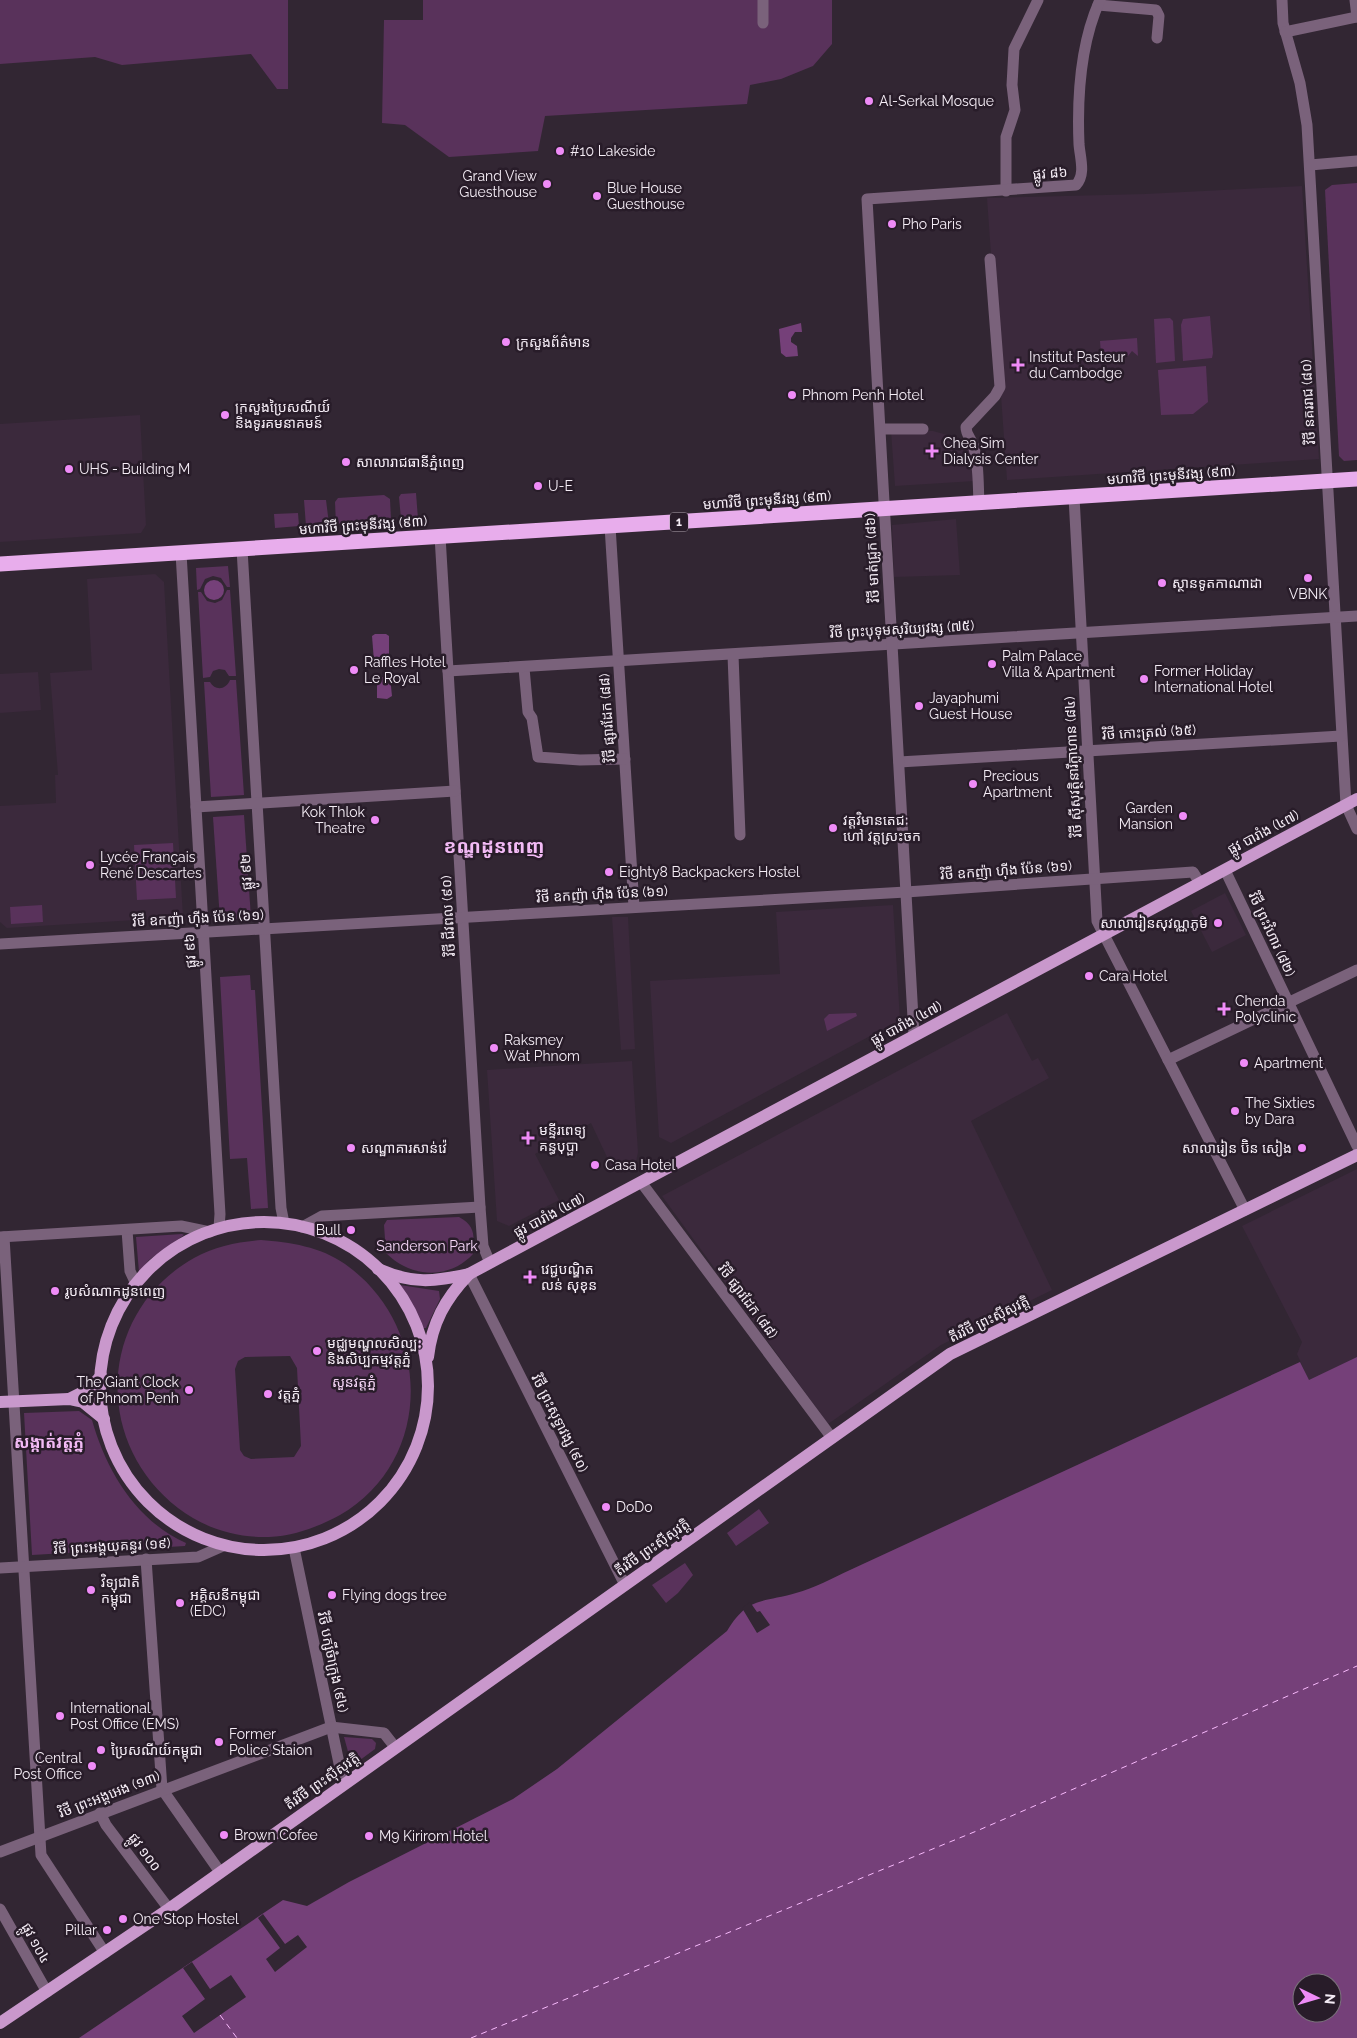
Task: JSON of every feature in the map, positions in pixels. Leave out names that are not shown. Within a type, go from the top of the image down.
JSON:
[{"type":"highway","name":"មហាវិថី ព្រះមុនីវង្ស (៩៣)","points":[[0,564],[1357,480]]},
{"type":"main road","name":"ផ្លូវ បារាំង (៤៧)","points":[[378,1269],[410,1280],[434,1281],[469,1274],[1351,802]]},
{"type":"main road","name":"តីរវិថី ព្រះស៊ីសុវត្តិ","points":[[0,2023],[169,1909],[950,1354],[1357,1155]]},
{"type":"main road","points":[[252,1223],[284,1223],[302,1227],[335,1239],[365,1258],[378,1269],[397,1291],[411,1315],[421,1342],[426,1370],[426,1404],[419,1438],[397,1481],[377,1505],[358,1521],[327,1538],[294,1548],[265,1551],[223,1546],[201,1538],[173,1523],[148,1503],[128,1478],[113,1450],[104,1419],[101,1376],[106,1345],[116,1316],[136,1284],[166,1255],[187,1242],[214,1230],[252,1223]]},
{"type":"main road","name":"ផ្លូវ បារាំង (៤៧)","points":[[426,1370],[430,1340],[437,1316],[450,1294],[469,1274]]},
{"type":"main road","points":[[69,1399],[89,1389],[101,1376]]},
{"type":"main road","points":[[0,1402],[69,1399],[83,1402],[104,1419]]},
{"type":"street","points":[[763,0],[763,23]]},
{"type":"street","points":[[1006,191],[1006,137],[1015,110],[1012,85],[1014,48],[1038,0]]},
{"type":"street","name":"វិថី នគររាជ (៨០)","points":[[1282,0],[1285,32],[1300,83],[1310,165],[1341,736],[1351,802]]},
{"type":"street","points":[[1355,0],[1357,23]]},
{"type":"street","points":[[1099,2],[1156,10],[1159,16],[1157,38]]},
{"type":"street","name":"ផ្លូវ ៨៦","points":[[867,199],[1067,188],[1076,185],[1080,181],[1082,170],[1079,144],[1083,50],[1099,2]]},
{"type":"street","points":[[1285,32],[1357,17]]},
{"type":"street","points":[[1310,165],[1357,161]]},
{"type":"street","name":"វិថី មាត់ជ្រូក (៨៦)","points":[[867,199],[914,1036]]},
{"type":"street","points":[[979,503],[975,453],[966,427],[995,396],[1000,387],[990,259]]},
{"type":"street","points":[[881,429],[923,429]]},
{"type":"street","name":"វិថី ស៊ីសុវត្ថិនារីក្លាហាន (៨៤)","points":[[1074,497],[1097,921],[1245,1210]]},
{"type":"street","name":"វិថី ផ្សារដែក (៨៨)","points":[[610,526],[634,907]]},
{"type":"street","name":"វិថី ជីវពល (៩០)","points":[[440,536],[480,1208],[483,1246],[490,1263]]},
{"type":"street","name":"ផ្លូវ ៩២","points":[[242,549],[280,1208],[284,1223]]},
{"type":"street","name":"ផ្លូវ ៩៦","points":[[181,552],[220,1214],[214,1230]]},
{"type":"street","name":"វិថី ព្រះបុទុមសុរិយ្យវង្ស (៧៥)","points":[[448,671],[524,668],[1357,616]]},
{"type":"street","points":[[733,655],[740,835]]},
{"type":"street","points":[[524,668],[528,712],[532,718],[538,758],[580,760],[625,759]]},
{"type":"street","name":"វិថី កោះត្រល់ (៦៥)","points":[[899,762],[1341,736]]},
{"type":"street","points":[[196,808],[455,791]]},
{"type":"street","points":[[1351,802],[1357,829]]},
{"type":"street","name":"វិថី ព្រះវិហារ (៨២)","points":[[1225,870],[1357,1146]]},
{"type":"street","name":"វិថី ឧកញ៉ា ហ៊ីង ប៉ែន (៦១)","points":[[0,944],[906,892],[1193,872],[1200,883]]},
{"type":"street","points":[[1168,1060],[1357,970]]},
{"type":"street","name":"វិថី ផ្សារដែក (៨៨)","points":[[641,1182],[832,1438]]},
{"type":"street","points":[[302,1227],[322,1216],[480,1208]]},
{"type":"street","points":[[105,1953],[41,1856],[14,1402],[2,1237],[181,1226],[214,1230]]},
{"type":"street","points":[[127,1230],[130,1271],[136,1284]]},
{"type":"street","name":"វិថី ព្រះសុទ្ធាវង្ស (៩០)","points":[[469,1274],[625,1585]]},
{"type":"street","name":"វិថី ព្រះអង្គយុគន្ធរ (១៩)","points":[[0,1568],[198,1556],[223,1546]]},
{"type":"street","name":"វិថី បក្សីចំាក្រុង (៩៤)","points":[[294,1548],[340,1768],[349,1780]]},
{"type":"street","points":[[146,1559],[162,1789],[220,1872]]},
{"type":"street","name":"វិថី ព្រះអង្គអេង (១៣)","points":[[0,1852],[162,1789],[331,1727],[384,1732],[395,1747]]},
{"type":"street","name":"ផ្លូវ ១០០","points":[[100,1813],[106,1825],[169,1909]]},
{"type":"street","name":"ផ្លូវ ១០៤","points":[[0,1909],[47,1992]]},
{"type":"shaded area","points":[[1302,186],[1319,459],[1007,480],[987,198],[1145,194]]},
{"type":"shaded area","points":[[801,323],[802,332],[795,332],[791,338],[791,342],[797,346],[798,356],[786,357],[781,353],[779,329]]},
{"type":"shaded area","points":[[140,415],[146,525],[141,533],[0,542],[0,424]]},
{"type":"shaded area","name":"Chea Sim Dialysis Center","points":[[891,431],[933,431],[969,441],[975,481],[895,486]]},
{"type":"shaded area","points":[[956,519],[960,575],[894,577],[892,525]]},
{"type":"shaded area","points":[[155,574],[164,582],[183,917],[7,928],[0,922],[0,806],[56,803],[55,775],[58,775],[50,673],[92,670],[87,579]]},
{"type":"shaded area","points":[[214,580],[221,583],[224,590],[221,597],[214,600],[207,597],[204,590],[207,583]]},
{"type":"shaded area","points":[[375,634],[386,634],[389,636],[389,663],[376,663],[374,661],[372,636]]},
{"type":"shaded area","points":[[38,672],[41,710],[0,713],[0,674]]},
{"type":"shaded area","points":[[377,677],[390,677],[392,696],[387,699],[377,698]]},
{"type":"shaded area","name":"សាលារៀនសុវណ្ណភូមិ","points":[[1225,893],[1246,935],[1212,952],[1191,911]]},
{"type":"shaded area","points":[[893,905],[900,1020],[671,1143],[659,1137],[650,981],[780,974],[776,912]]},
{"type":"shaded area","points":[[612,917],[628,917],[635,1049],[621,1050]]},
{"type":"shaded area","points":[[1007,1013],[1032,1061],[1038,1058],[1049,1078],[971,1121],[1052,1290],[941,1345],[828,1424],[662,1196]]},
{"type":"shaded area","name":"មន្ទីរពេទ្យ គន្ធបុប្ផា","points":[[632,1061],[638,1152],[636,1162],[614,1172],[591,1123],[535,1154],[559,1200],[509,1226],[497,1221],[487,1070]]},
{"type":"shaded area","points":[[1357,1169],[1357,1357],[1309,1381],[1297,1354],[1302,1342],[1242,1226]]},
{"type":"shaded area","points":[[1357,1357],[1357,2038],[79,2038],[283,1900],[307,1906],[349,1882],[513,1799],[557,1769],[727,1631],[749,1606],[803,1591],[823,1583],[1300,1362],[1309,1380]]},
{"type":"green space","points":[[0,0],[288,0],[288,89],[277,89],[251,54],[122,65],[95,57],[0,64]]},
{"type":"green space","points":[[423,0],[832,0],[832,44],[813,66],[781,79],[750,85],[747,104],[545,116],[538,151],[449,157],[405,125],[382,123],[384,20],[423,20]]},
{"type":"green space","points":[[1357,183],[1357,460],[1344,461],[1339,456],[1325,190],[1332,185]]},
{"type":"green space","points":[[1210,316],[1212,358],[1183,361],[1181,325],[1183,319]]},
{"type":"green space","points":[[1170,318],[1173,321],[1175,361],[1156,363],[1154,319]]},
{"type":"green space","points":[[1137,338],[1138,356],[1132,351],[1128,356],[1124,356],[1124,352],[1101,354],[1100,341]]},
{"type":"green space","points":[[1206,366],[1208,402],[1193,414],[1161,415],[1158,370]]},
{"type":"green space","points":[[416,493],[418,519],[401,519],[399,497],[401,494]]},
{"type":"green space","points":[[384,495],[390,499],[391,520],[336,524],[335,502],[338,498]]},
{"type":"green space","points":[[304,500],[326,500],[329,524],[306,526]]},
{"type":"green space","points":[[298,513],[299,526],[275,528],[274,514]]},
{"type":"green space","points":[[228,566],[230,587],[227,587],[221,578],[213,576],[205,579],[200,589],[197,590],[196,568]]},
{"type":"green space","points":[[227,590],[230,590],[236,676],[229,676],[225,670],[219,669],[213,671],[210,677],[203,678],[198,592],[201,592],[207,601],[215,603],[222,600]]},
{"type":"green space","points":[[230,680],[236,680],[244,795],[211,797],[204,682],[210,682],[215,687],[220,688],[226,686]]},
{"type":"green space","points":[[244,815],[251,918],[220,920],[213,817]]},
{"type":"green space","points":[[173,843],[176,898],[137,900],[134,845]]},
{"type":"green space","points":[[42,905],[43,922],[11,924],[10,907]]},
{"type":"green space","points":[[250,975],[251,990],[255,990],[268,1208],[251,1209],[247,1158],[230,1159],[220,977]]},
{"type":"green space","points":[[856,1013],[857,1016],[827,1031],[824,1019],[829,1014]]},
{"type":"green space","name":"Sanderson Park","points":[[459,1217],[465,1220],[473,1232],[473,1254],[453,1268],[442,1272],[418,1271],[396,1261],[386,1253],[384,1225],[387,1220]]},
{"type":"green space","points":[[184,1235],[149,1260],[139,1272],[136,1237]]},
{"type":"green space","name":"សួនវត្ដភ្នំ","points":[[261,1240],[294,1244],[326,1253],[345,1264],[374,1290],[394,1321],[407,1356],[411,1392],[406,1427],[393,1461],[371,1491],[340,1515],[323,1523],[297,1533],[269,1537],[233,1534],[199,1521],[178,1508],[150,1481],[131,1449],[120,1414],[118,1378],[124,1343],[139,1311],[162,1282],[194,1258],[210,1250],[235,1243]],"holes":[[[290,1356],[297,1368],[301,1446],[294,1457],[251,1459],[244,1456],[240,1450],[235,1369],[238,1361],[245,1357]]]},
{"type":"green space","points":[[400,1285],[439,1291],[440,1299],[426,1328],[423,1328]]},
{"type":"green space","points":[[79,1411],[92,1420],[98,1439],[115,1475],[138,1508],[152,1522],[186,1543],[185,1546],[32,1555],[24,1413]]},
{"type":"green space","points":[[759,1509],[769,1523],[736,1546],[727,1533]]},
{"type":"green space","points":[[685,1563],[693,1575],[678,1593],[666,1603],[652,1585]]},
{"type":"green space","points":[[344,1737],[372,1739],[376,1743],[375,1749],[352,1766]]},
{"type":"pier","points":[[750,1602],[757,1612],[760,1611],[770,1625],[757,1633],[742,1608]]},
{"type":"pier","points":[[263,1914],[285,1944],[298,1935],[307,1947],[275,1972],[266,1959],[280,1948],[258,1918]]},
{"type":"pier","points":[[192,1962],[210,1989],[231,1975],[246,1997],[194,2033],[182,2016],[205,1999],[183,1968]]},
{"type":"ferry route","points":[[471,2038],[979,1830],[1357,1666]]},
{"type":"ferry route","points":[[220,2015],[237,2038]]},
{"type":"place","name":"Al-Serkal Mosque","points":[[869,101]]},
{"type":"place","name":"#10 Lakeside","points":[[560,151]]},
{"type":"place","name":"Grand View Guesthouse","points":[[547,184]]},
{"type":"place","name":"Blue House Guesthouse","points":[[597,196]]},
{"type":"place","name":"Pho Paris","points":[[892,224]]},
{"type":"place","name":"ក្រសួងព័ត៌មាន","points":[[506,342]]},
{"type":"place","name":"Institut Pasteur du Cambodge","points":[[1018,365]]},
{"type":"place","name":"Phnom Penh Hotel","points":[[792,395]]},
{"type":"place","name":"ក្រសួងប្រៃសណីយ៍ និងទូរគមនាគមន៍","points":[[225,415]]},
{"type":"place","name":"Chea Sim Dialysis Center","points":[[932,451]]},
{"type":"place","name":"សាលារាជធានីភ្នំពេញ","points":[[346,462]]},
{"type":"place","name":"UHS - Building M","points":[[69,469]]},
{"type":"place","name":"U-E","points":[[538,486]]},
{"type":"place","name":"VBNK","points":[[1308,578]]},
{"type":"place","name":"ស្ថានទូតកាណាដា","points":[[1162,583]]},
{"type":"place","name":"Palm Palace Villa & Apartment","points":[[992,664]]},
{"type":"place","name":"Raffles Hotel Le Royal","points":[[354,670]]},
{"type":"place","name":"Former Holiday International Hotel","points":[[1144,679]]},
{"type":"place","name":"Jayaphumi Guest House","points":[[919,706]]},
{"type":"place","name":"Precious Apartment","points":[[973,784]]},
{"type":"place","name":"Garden Mansion","points":[[1183,816]]},
{"type":"place","name":"Kok Thlok Theatre","points":[[375,820]]},
{"type":"place","name":"វត្តវិមានតេជៈ ហៅ វត្តស្រះចក","points":[[833,828]]},
{"type":"place","name":"Lycée Français René Descartes","points":[[90,865]]},
{"type":"place","name":"Eighty8 Backpackers Hostel","points":[[609,872]]},
{"type":"place","name":"សាលារៀនសុវណ្ណភូមិ","points":[[1218,923]]},
{"type":"place","name":"Cara Hotel","points":[[1089,976]]},
{"type":"place","name":"Chenda Polyclinic","points":[[1224,1009]]},
{"type":"place","name":"Raksmey Wat Phnom","points":[[494,1048]]},
{"type":"place","name":"Apartment","points":[[1244,1063]]},
{"type":"place","name":"The Sixties by Dara","points":[[1235,1111]]},
{"type":"place","name":"មន្ទីរពេទ្យ គន្ធបុប្ផា","points":[[528,1138]]},
{"type":"place","name":"សណ្ឋាគារសាន់វ៉េ","points":[[351,1148]]},
{"type":"place","name":"សាលារៀន ប៊ិន សៀង","points":[[1302,1148]]},
{"type":"place","name":"Casa Hotel","points":[[595,1165]]},
{"type":"place","name":"Bull","points":[[351,1230]]},
{"type":"place","name":"វេជ្ជបណ្ឌិត លន់ សុខុន","points":[[530,1277]]},
{"type":"place","name":"រូបសំណាកដូនពេញ","points":[[55,1291]]},
{"type":"place","name":"មជ្ឈមណ្ឌលសិល្បៈ និងសិប្បកម្មវត្តភ្នំ","points":[[317,1351]]},
{"type":"place","name":"The Giant Clock of Phnom Penh","points":[[189,1390]]},
{"type":"place","name":"វត្ដភ្នំ","points":[[268,1394]]},
{"type":"place","name":"DoDo","points":[[606,1507]]},
{"type":"place","name":"វិទ្យុជាតិ កម្ពុជា","points":[[91,1590]]},
{"type":"place","name":"Flying dogs tree","points":[[332,1595]]},
{"type":"place","name":"អគ្គិសនីកម្ពុជា (EDC)","points":[[180,1603]]},
{"type":"place","name":"International Post Office (EMS)","points":[[60,1716]]},
{"type":"place","name":"Former Police Staion","points":[[219,1742]]},
{"type":"place","name":"ប្រៃសណីយ៍កម្ពុជា","points":[[101,1750]]},
{"type":"place","name":"Central Post Office","points":[[92,1766]]},
{"type":"place","name":"Brown Cofee","points":[[224,1835]]},
{"type":"place","name":"M9 Kirirom Hotel","points":[[369,1836]]},
{"type":"place","name":"One Stop Hostel","points":[[123,1919]]},
{"type":"place","name":"Pillar","points":[[107,1930]]},
{"type":"district","name":"ខណ្ឌដូនពេញ","points":[[494,846]]},
{"type":"district","name":"សង្កាត់វត្តភ្នំ","points":[[49,1442]]}]
